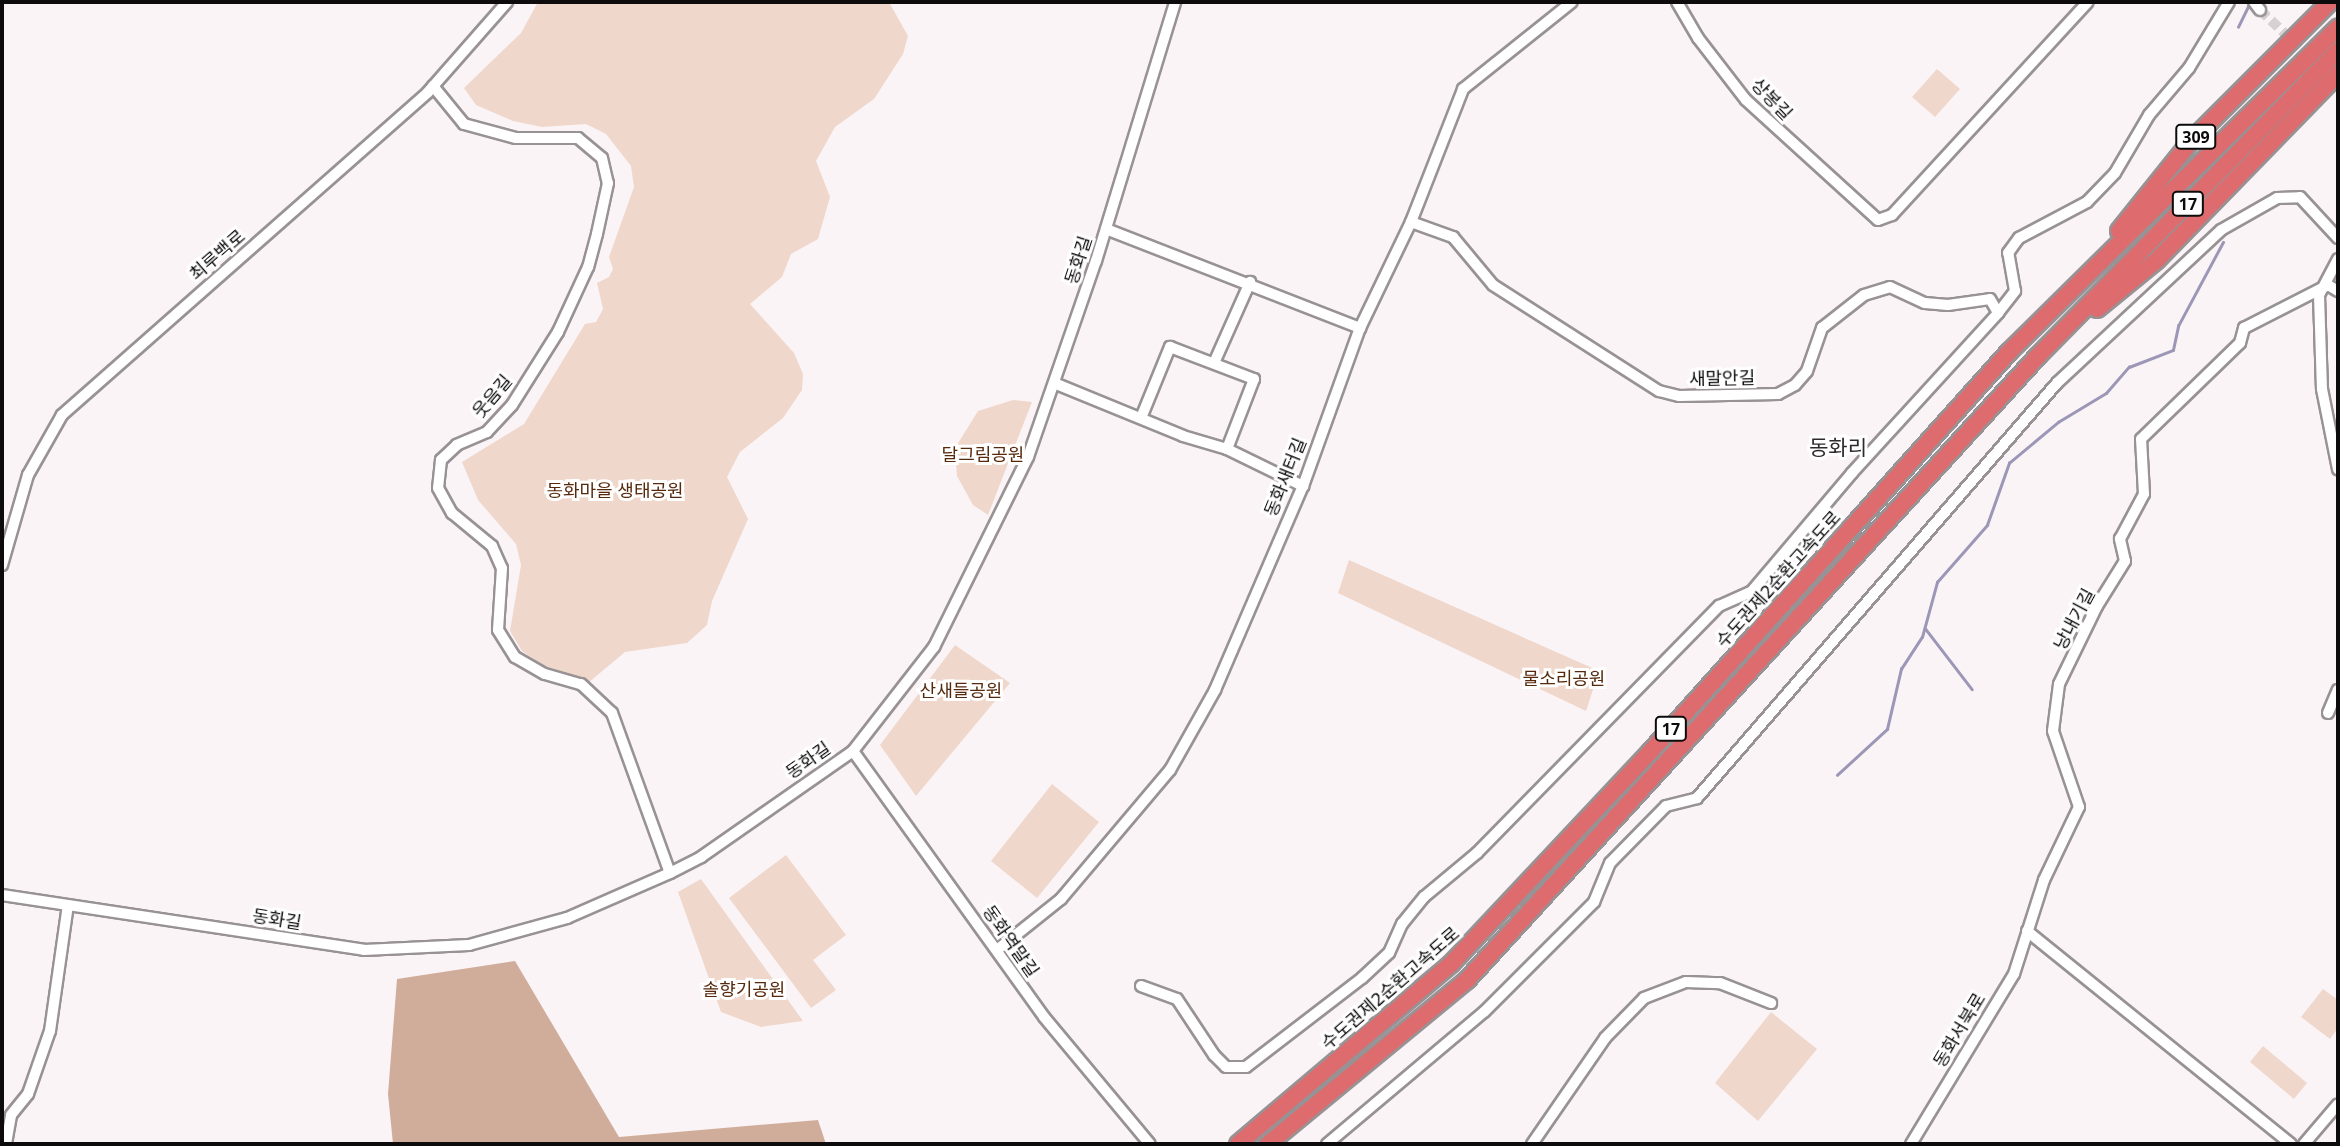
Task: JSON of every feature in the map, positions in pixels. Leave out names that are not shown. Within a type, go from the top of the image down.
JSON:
[{"type":"highway","name":"309","points":[[2076,285],[2192,140],[2330,2]]},
{"type":"highway","name":"수도권제2순환고속도로","points":[[1238,1144],[1451,964],[1651,751],[1972,393],[2076,285],[2338,28]]},
{"type":"highway","name":"17","points":[[1268,1144],[1467,980],[2038,356],[2338,51]]},
{"type":"highway","points":[[2038,356],[2157,260],[2338,74]]},
{"type":"street","name":"최루백로","points":[[2,565],[28,475],[62,415],[433,86],[507,2]]},
{"type":"street","name":"동화길","points":[[2,895],[364,950],[469,945],[567,918],[670,873],[701,857],[853,751],[934,648],[1028,457],[1106,229],[1175,2]]},
{"type":"street","name":"동화새터길","points":[[997,950],[1061,899],[1170,770],[1215,690],[1303,486],[1360,328],[1410,222],[1463,89],[1572,2]]},
{"type":"street","name":"상봉길","points":[[1676,2],[1698,38],[1746,100],[1860,207],[1878,220],[1892,215],[2088,2]]},
{"type":"street","points":[[1141,986],[1177,999],[1214,1055],[1226,1067],[1246,1068],[1390,953],[1402,924],[1424,897],[1477,853],[1719,606],[1752,591],[1852,472],[1998,313],[2015,291],[2008,254],[2019,237],[2087,202],[2115,173],[2149,115],[2189,68],[2229,2]]},
{"type":"street","name":"웃음길","points":[[433,86],[464,124],[516,138],[578,138],[603,158],[608,183],[589,267],[558,332],[512,405],[487,432],[457,445],[441,460],[438,488],[452,513],[492,546],[502,568],[498,630],[514,657],[545,674],[581,684],[612,713],[670,873]]},
{"type":"street","points":[[1327,1144],[1484,1012],[1594,902],[1610,863],[1666,806],[1696,798],[2057,383],[2221,230],[2277,198],[2300,197],[2338,238]]},
{"type":"street","name":"새말안길","points":[[1410,222],[1452,237],[1493,285],[1620,368],[1659,391],[1679,396],[1778,394],[1795,385],[1807,370],[1822,328],[1864,295],[1890,287],[1925,303],[1948,305],[1990,299],[1998,313]]},
{"type":"street","points":[[1106,229],[1250,282],[1360,328]]},
{"type":"street","points":[[2338,259],[2333,288],[2319,295],[2322,389],[2338,469]]},
{"type":"street","points":[[1214,363],[1250,282]]},
{"type":"street","name":"낭내기길","points":[[2027,931],[2044,880],[2080,807],[2053,731],[2059,684],[2096,606],[2125,561],[2120,538],[2144,494],[2141,439],[2240,343],[2244,328],[2333,288]]},
{"type":"street","points":[[1141,418],[1170,347],[1254,379],[1227,449]]},
{"type":"street","points":[[1054,383],[1227,449],[1303,486]]},
{"type":"street","points":[[2328,713],[2338,690]]},
{"type":"street","name":"동화역말길","points":[[853,751],[1044,1017],[1150,1144]]},
{"type":"street","points":[[6,1144],[11,1115],[28,1094],[50,1031],[68,905]]},
{"type":"street","points":[[2027,931],[2291,1144]]},
{"type":"street","name":"동화서북로","points":[[1911,1144],[2014,974],[2027,931]]},
{"type":"street","points":[[1532,1144],[1605,1038],[1644,998],[1686,982],[1720,983],[1771,1003]]},
{"type":"street","points":[[2304,1144],[2338,1104]]},
{"type":"green space","name":"동화마을 생태공원","points":[[538,2],[889,2],[908,36],[903,54],[874,99],[835,127],[816,161],[830,197],[818,239],[791,254],[782,277],[750,304],[794,353],[803,374],[802,390],[783,418],[740,452],[727,477],[748,519],[712,601],[707,625],[687,643],[625,652],[588,683],[541,664],[522,651],[510,631],[521,565],[516,544],[478,500],[462,462],[524,424],[585,324],[596,322],[603,309],[597,283],[609,277],[613,269],[609,257],[634,187],[631,166],[606,134],[586,124],[542,127],[513,121],[476,105],[464,88],[521,33]]},
{"type":"green space","points":[[1937,69],[1960,89],[1935,117],[1912,97]]},
{"type":"green space","name":"달그림공원","points":[[1013,400],[1032,402],[988,515],[973,505],[957,476],[955,448],[978,411]]},
{"type":"green space","name":"물소리공원","points":[[1349,560],[1599,671],[1586,711],[1338,593]]},
{"type":"green space","name":"산새들공원","points":[[955,645],[1010,683],[916,796],[880,745]]},
{"type":"green space","points":[[1052,784],[1099,822],[1037,898],[991,861]]},
{"type":"green space","points":[[786,855],[846,935],[813,960],[836,990],[811,1008],[729,898]]},
{"type":"green space","name":"솔향기공원","points":[[701,879],[803,1021],[761,1027],[721,1012],[678,892]]},
{"type":"green space","points":[[2323,989],[2338,1000],[2338,1028],[2330,1039],[2301,1017]]},
{"type":"green space","points":[[1771,1012],[1817,1049],[1758,1121],[1715,1083]]},
{"type":"green space","points":[[2263,1046],[2307,1083],[2294,1099],[2250,1062]]},
{"type":"shaded area","points":[[515,961],[619,1137],[818,1120],[826,1144],[393,1144],[388,1094],[397,979]]},
{"type":"waterway","points":[[2238,27],[2250,2]]},
{"type":"waterway","points":[[1837,775],[1887,729],[1901,669],[1922,637],[1937,582],[1987,525],[2009,463],[2058,422],[2106,393],[2129,367],[2173,350],[2178,326],[2223,242]]},
{"type":"waterway","points":[[1925,628],[1972,689]]},
{"type":"tunnel","points":[[2260,10],[2314,61]]},
{"type":"district","name":"동화리","points":[[1838,447]]}]
